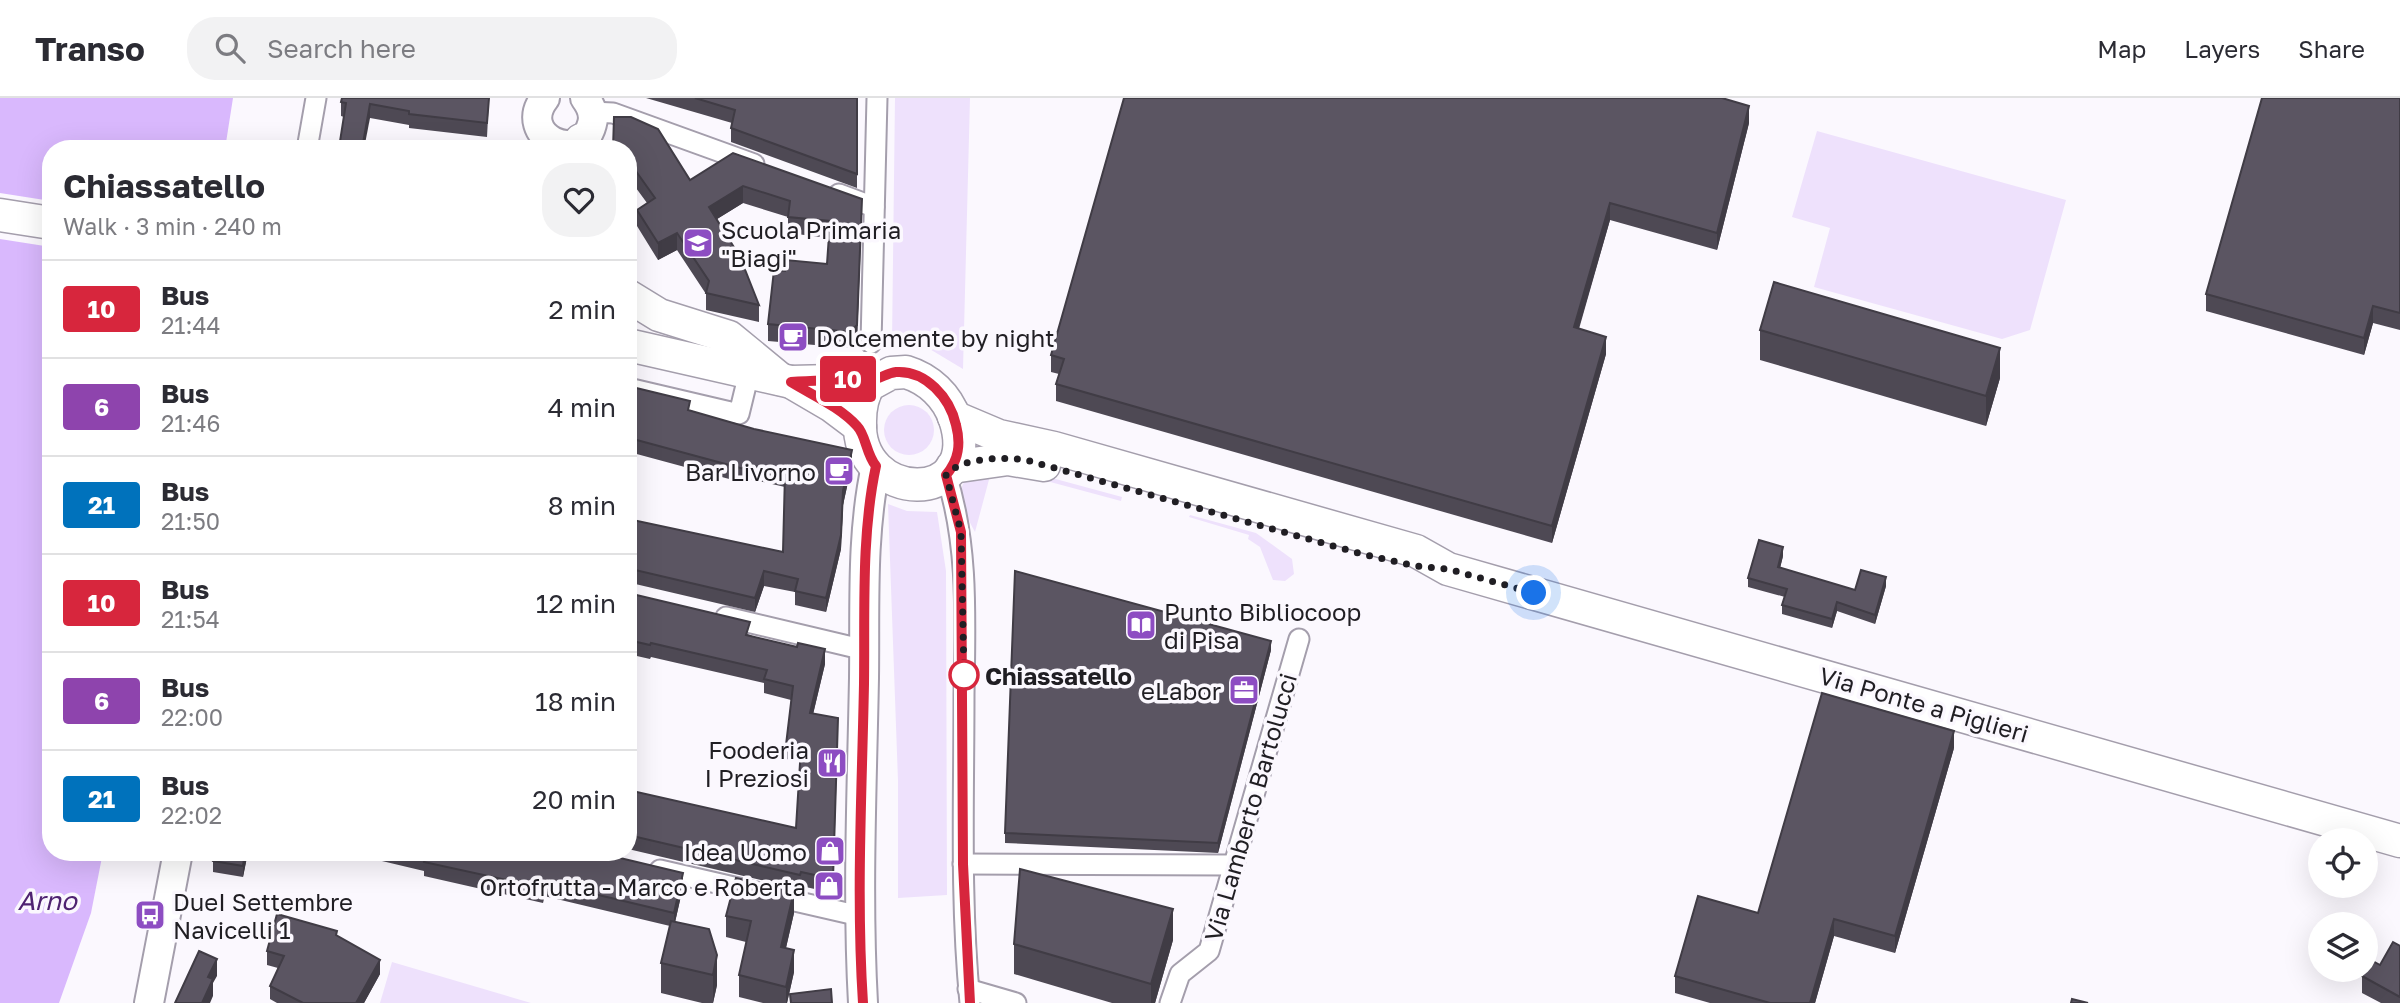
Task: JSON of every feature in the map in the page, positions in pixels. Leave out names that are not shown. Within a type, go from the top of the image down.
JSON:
[{"type":"main road","points":[[0,215],[42,222]]},
{"type":"main road","points":[[637,302],[659,315],[729,337],[786,381],[832,406],[860,427]]},
{"type":"main road","points":[[637,347],[786,381],[875,380],[898,372],[916,375],[940,394],[954,418],[959,441],[949,471],[933,484],[918,487],[898,482],[876,466],[866,451],[860,427],[863,396],[875,380]]},
{"type":"main road","name":"Via Ponte a Piglieri","points":[[954,418],[999,436],[1054,447],[1416,551],[1448,569]]},
{"type":"main road","name":"Via Ponte a Piglieri","points":[[949,471],[1008,458],[1026,460],[1362,554],[1415,566],[1448,569],[2400,841]]},
{"type":"street","points":[[309,140],[316,98]]},
{"type":"street","points":[[871,343],[877,98]]},
{"type":"street","points":[[538,102],[539,140]]},
{"type":"street","points":[[568,140],[587,125],[620,116],[770,170]]},
{"type":"street","points":[[822,188],[874,207]]},
{"type":"street","points":[[637,390],[739,414],[749,373]]},
{"type":"street","points":[[863,1003],[860,916],[864,650],[869,515],[876,466]]},
{"type":"street","points":[[949,471],[961,532],[963,864],[969,996],[1016,1003]]},
{"type":"street","points":[[708,613],[864,650]]},
{"type":"street","name":"Via Lamberto Bartolucci","points":[[1170,1003],[1180,974],[1209,951],[1231,865],[1299,639]]},
{"type":"street","points":[[149,1003],[176,861]]},
{"type":"street","points":[[963,864],[1231,865]]},
{"type":"street","points":[[639,865],[860,916]]},
{"type":"shaded area","points":[[895,98],[970,98],[963,369],[923,345],[892,342]]},
{"type":"shaded area","points":[[1817,131],[2066,200],[2030,330],[2002,339],[1814,287],[1830,228],[1792,217]]},
{"type":"shaded area","points":[[909,405],[926,413],[934,430],[926,447],[909,455],[892,447],[884,430],[892,413]]},
{"type":"shaded area","points":[[1011,467],[1122,497],[1121,501],[1028,476],[990,476],[975,532],[962,503],[963,483],[979,472]]},
{"type":"shaded area","points":[[888,504],[907,511],[937,512],[946,571],[947,895],[898,898],[898,781]]},
{"type":"shaded area","points":[[1190,515],[1256,533],[1292,559],[1294,574],[1285,581],[1273,580],[1260,547],[1248,539],[1249,535],[1189,517]]},
{"type":"shaded area","points":[[392,962],[531,1003],[380,1003]]},
{"type":"water","name":"Arno","points":[[0,98],[233,98],[226,140],[42,140],[42,861],[101,861],[91,913],[59,1003],[0,1003]]},
{"type":"pier","points":[[0,193],[42,200],[42,246],[0,239]]},
{"type":"building","points":[[342,98],[489,98],[487,123],[409,114],[409,111],[370,104],[364,140],[340,140],[346,103],[341,102]]},
{"type":"building","points":[[695,98],[857,98],[857,174],[731,128],[735,110]]},
{"type":"building","points":[[1124,98],[1722,98],[1749,106],[1717,233],[1610,203],[1574,327],[1606,337],[1552,526],[1056,384],[1064,359],[1051,355]]},
{"type":"building","points":[[2262,98],[2400,98],[2400,313],[2373,306],[2364,338],[2206,294]]},
{"type":"building","points":[[614,117],[631,117],[658,129],[690,180],[733,153],[862,199],[857,325],[850,332],[768,324],[774,270],[785,271],[786,260],[827,264],[830,221],[788,217],[790,201],[743,186],[709,207],[740,257],[759,305],[706,293],[709,281],[677,233],[658,243],[637,210],[655,198],[637,173],[637,140],[613,140]]},
{"type":"building","points":[[1774,282],[2000,348],[1986,396],[1760,330]]},
{"type":"building","points":[[637,388],[690,401],[688,410],[754,429],[852,450],[843,491],[841,535],[826,598],[795,591],[798,579],[764,571],[755,598],[637,570],[637,521],[783,552],[785,473],[745,464],[744,469],[637,440]]},
{"type":"building","points":[[1759,540],[1783,547],[1778,567],[1855,590],[1861,570],[1886,577],[1875,615],[1837,602],[1832,619],[1782,605],[1787,589],[1748,578]]},
{"type":"building","points":[[1015,571],[1271,641],[1218,843],[1005,833]]},
{"type":"building","points":[[637,595],[750,622],[746,635],[797,647],[798,643],[825,649],[810,713],[838,718],[833,879],[801,872],[800,875],[637,837],[637,792],[796,828],[801,747],[786,745],[793,686],[764,679],[767,670],[651,643],[637,642]]},
{"type":"building","points":[[1822,693],[1954,731],[1895,936],[1834,919],[1810,1003],[1770,1003],[1675,976],[1698,896],[1758,913]]},
{"type":"building","points":[[213,861],[244,861],[243,866]]},
{"type":"building","points":[[633,861],[683,873],[674,913],[544,882],[543,888],[424,862]]},
{"type":"building","points":[[1020,869],[1173,909],[1151,984],[1014,944]]},
{"type":"building","points":[[736,878],[794,891],[781,947],[794,950],[786,987],[739,975],[751,921],[726,916]]},
{"type":"building","points":[[277,914],[337,931],[336,935],[380,960],[356,1003],[303,1003],[270,986],[284,956],[267,951]]},
{"type":"building","points":[[671,921],[709,929],[717,955],[713,975],[661,963]]},
{"type":"building","points":[[2393,942],[2400,946],[2400,997],[2373,982],[2378,982],[2378,964],[2380,965]]},
{"type":"building","points":[[199,951],[217,959],[208,977],[213,979],[202,1003],[175,1003]]},
{"type":"building","points":[[831,989],[832,1003],[791,1003],[790,994]]},
{"type":"building","points":[[2072,999],[2088,1003],[2071,1003]]},
{"type":"bus line","name":"10","points":[[863,1003],[860,916],[865,625],[871,490],[876,466],[866,451],[860,427],[832,406],[791,382],[875,380],[898,372],[920,377],[940,394],[950,408],[959,441],[958,456],[946,475],[961,532],[964,674],[963,864],[970,1003]]},
{"type":"place","name":"Scuola Primaria \"Biagi\"","points":[[698,243]]},
{"type":"place","name":"Dolcemente by night","points":[[793,337]]},
{"type":"place","name":"Bar Livorno","points":[[839,471]]},
{"type":"place","name":"Punto Bibliocoop di Pisa","points":[[1141,625]]},
{"type":"place","name":"Chiassatello","points":[[964,675]]},
{"type":"place","name":"eLabor","points":[[1244,690]]},
{"type":"place","name":"Fooderia I Preziosi","points":[[832,763]]},
{"type":"place","name":"Idea Uomo","points":[[830,851]]},
{"type":"place","name":"Ortofrutta - Marco e Roberta","points":[[829,886]]},
{"type":"place","name":"DueI Settembre Navicelli 1","points":[[150,915]]},
{"type":"route","points":[[964,675],[961,532],[946,475],[952,467],[985,461],[1008,458],[1026,460],[1362,554],[1415,566],[1448,569],[1534,593]]}]
